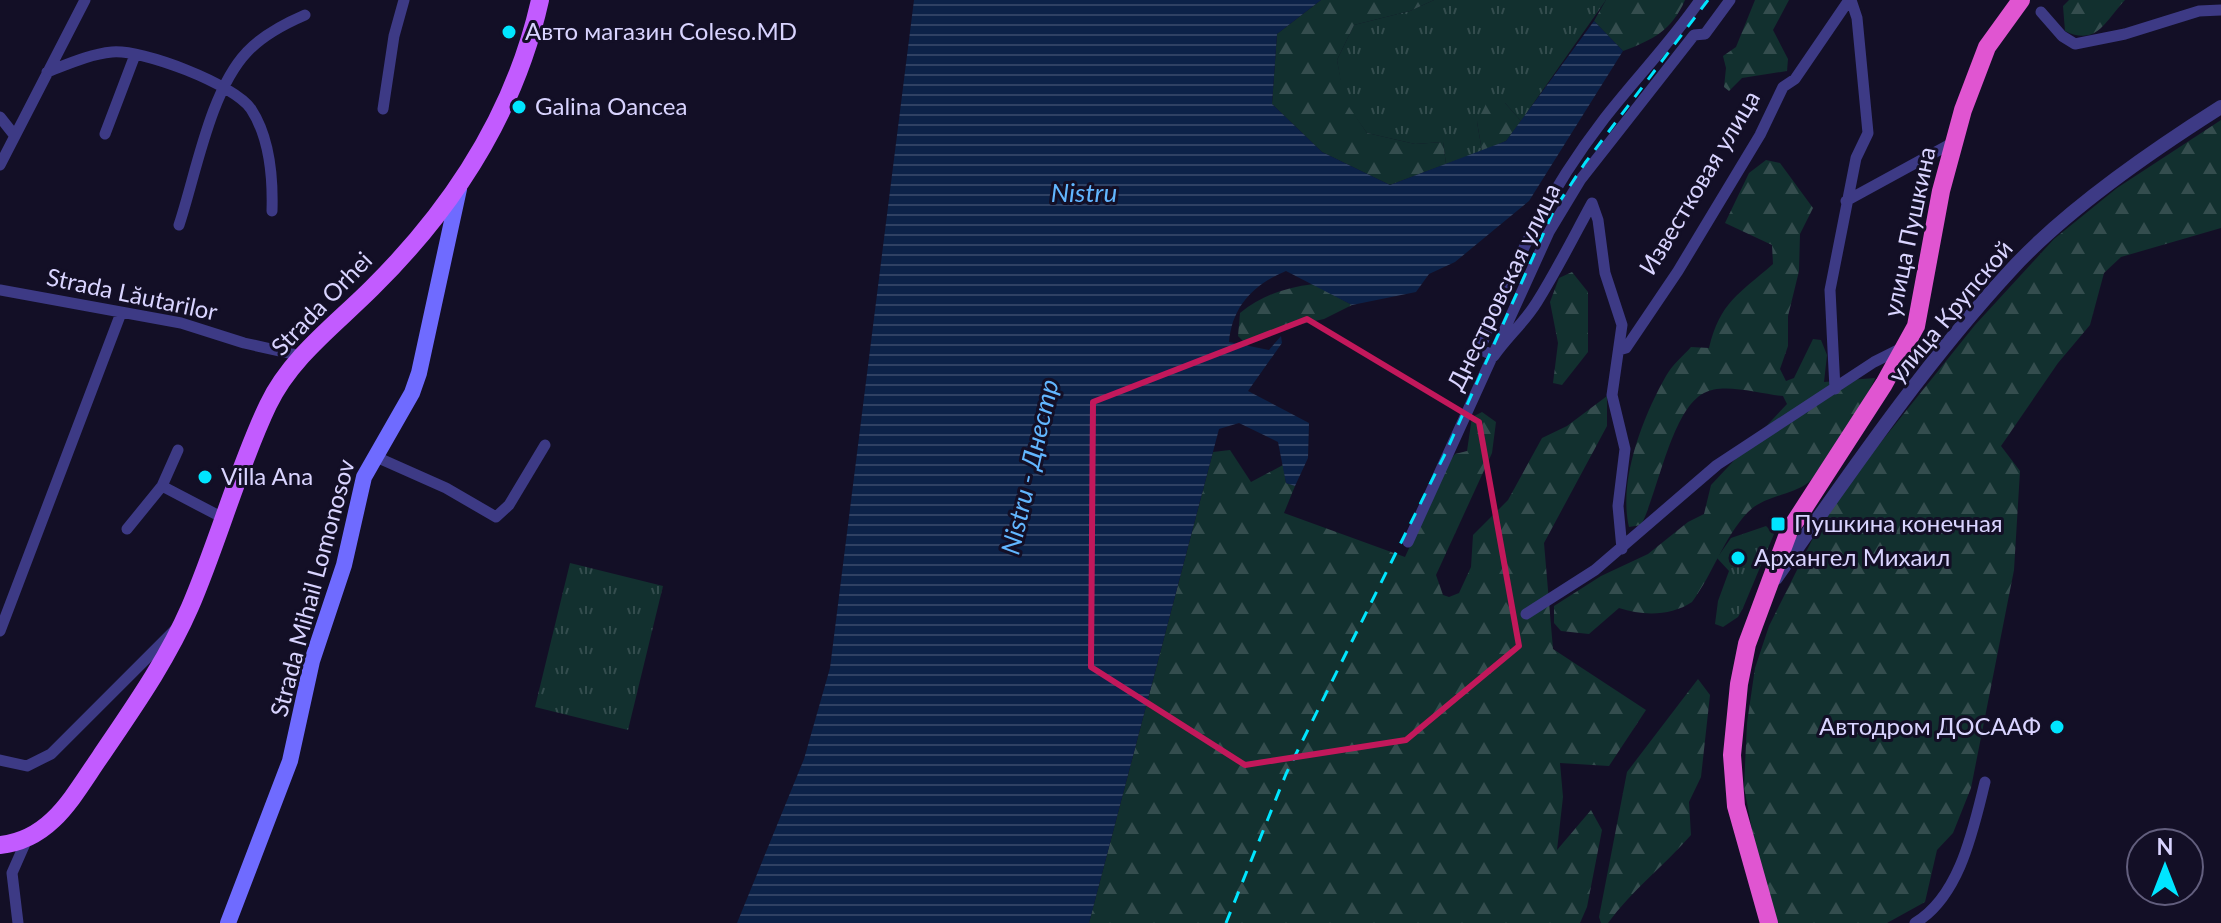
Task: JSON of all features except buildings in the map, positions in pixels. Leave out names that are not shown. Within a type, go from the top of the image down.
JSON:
[{"type":"highway","name":"улица Пушкина","points":[[1769,923],[1736,806],[1732,755],[1739,684],[1747,644],[1794,523],[1906,346],[1920,315],[1933,229],[1954,142],[1987,47],[2021,0]]},
{"type":"main road","name":"Strada Mihail Lomonosov","points":[[228,923],[290,761],[312,661],[344,565],[364,477],[404,408],[419,373],[461,182],[511,97],[540,0]]},
{"type":"main road","name":"Strada Orhei","points":[[0,845],[27,839],[42,831],[66,807],[139,702],[182,624],[267,408],[302,356],[396,264],[461,182]]},
{"type":"street","points":[[0,165],[85,0]]},
{"type":"street","points":[[383,109],[394,36],[404,0]]},
{"type":"street","points":[[1494,356],[1480,349],[1520,249],[1554,191],[1604,119],[1700,0]]},
{"type":"street","name":"Днестровская улица","points":[[1408,542],[1526,279],[1581,179],[1694,35],[1705,34],[1730,0]]},
{"type":"street","points":[[1835,389],[1830,290],[1856,158],[1868,133],[1857,18],[1850,0]]},
{"type":"street","name":"Известковая улица","points":[[1619,350],[1626,348],[1678,271],[1760,135],[1783,87],[1795,79],[1850,0]]},
{"type":"street","points":[[2041,12],[2062,36],[2075,44],[2125,34],[2199,11],[2221,10]]},
{"type":"street","points":[[179,225],[223,87],[247,52],[277,28],[305,15]]},
{"type":"street","points":[[47,72],[99,54],[135,55],[164,62],[223,87],[250,107],[262,131],[270,164],[272,211]]},
{"type":"street","points":[[105,134],[135,55]]},
{"type":"street","name":"улица Крупской","points":[[1764,594],[1884,426],[2011,269],[2099,194],[2221,107]]},
{"type":"street","points":[[0,117],[15,136]]},
{"type":"street","points":[[1846,201],[1954,142]]},
{"type":"street","name":"Известковая улица","points":[[1494,356],[1537,303],[1592,203],[1598,220],[1605,273],[1622,325],[1612,395],[1625,449],[1618,506],[1622,549]]},
{"type":"street","name":"Strada Lăutarilor","points":[[0,290],[181,323],[244,343],[302,356]]},
{"type":"street","points":[[0,631],[121,313]]},
{"type":"street","points":[[1526,614],[1622,549],[1717,465],[1874,362],[1906,346]]},
{"type":"street","points":[[374,456],[446,488],[496,517],[509,505],[545,445]]},
{"type":"street","points":[[127,529],[162,486],[178,450]]},
{"type":"street","points":[[162,486],[225,519]]},
{"type":"street","name":"Strada Orhei","points":[[0,760],[27,766],[51,754],[109,699],[151,650],[182,624]]},
{"type":"street","points":[[1915,923],[1927,915],[1948,889],[1985,782]]},
{"type":"street","points":[[18,923],[12,873],[27,839]]},
{"type":"highlighted area","points":[[1307,319],[1479,422],[1519,646],[1406,740],[1245,765],[1091,667],[1093,402]]},
{"type":"green space","points":[[1321,0],[1434,0],[1410,11],[1354,25],[1337,60],[1345,101],[1367,133],[1415,144],[1443,142],[1446,164],[1390,185],[1322,152],[1272,104],[1277,34]]},
{"type":"green space","points":[[1434,0],[1606,0],[1521,121],[1505,103],[1477,122],[1482,151],[1446,164],[1443,142],[1415,144],[1367,133],[1344,101],[1337,60],[1354,25],[1410,11]]},
{"type":"green space","points":[[1606,0],[1685,0],[1674,19],[1660,33],[1623,51],[1594,21]]},
{"type":"green space","points":[[1755,0],[1789,0],[1773,30],[1788,59],[1787,71],[1742,78],[1729,91],[1724,87],[1726,68],[1723,56],[1736,47]]},
{"type":"green space","points":[[2069,0],[2125,0],[2100,29],[2085,36],[2065,31],[2063,6]]},
{"type":"green space","points":[[1488,100],[1505,103],[1521,121],[1506,141],[1482,151],[1477,122]]},
{"type":"green space","points":[[2221,120],[2221,228],[2121,257],[2104,273],[2090,325],[2058,363],[2001,446],[2020,471],[2014,570],[1971,788],[1953,833],[1937,850],[1925,902],[1887,923],[1778,923],[1759,867],[1744,787],[1747,723],[1755,668],[1769,626],[1828,508],[1975,325],[2054,239],[2117,188]]},
{"type":"green space","points":[[1766,160],[1780,163],[1813,208],[1800,234],[1799,271],[1788,316],[1788,346],[1780,369],[1786,381],[1794,378],[1813,339],[1821,340],[1827,355],[1824,382],[1875,378],[1872,385],[1809,482],[1762,502],[1748,512],[1725,544],[1692,602],[1675,610],[1657,613],[1619,608],[1589,634],[1561,631],[1554,623],[1554,606],[1601,576],[1648,554],[1688,522],[1704,514],[1711,485],[1787,404],[1783,396],[1742,390],[1721,389],[1704,393],[1693,402],[1674,434],[1641,525],[1629,527],[1627,490],[1635,449],[1666,376],[1691,347],[1709,348],[1725,309],[1773,264],[1772,245],[1725,223],[1749,173]]},
{"type":"green space","points":[[1572,272],[1588,292],[1588,352],[1562,385],[1553,383],[1558,343],[1550,302],[1559,278]]},
{"type":"green space","points":[[1313,284],[1352,305],[1324,319],[1280,329],[1256,342],[1243,341],[1238,336],[1240,313],[1248,307],[1274,293]]},
{"type":"green space","points":[[1607,396],[1607,426],[1544,543],[1553,649],[1646,710],[1609,766],[1560,763],[1563,797],[1557,850],[1591,810],[1602,830],[1587,907],[1580,923],[1089,923],[1213,452],[1230,450],[1251,482],[1283,465],[1286,483],[1295,486],[1284,513],[1405,557],[1449,462],[1455,454],[1467,451],[1472,417],[1482,412],[1496,422],[1492,453],[1436,575],[1443,595],[1449,597],[1459,593],[1471,567],[1473,535],[1508,500],[1542,438],[1567,426]]},
{"type":"green space","points":[[1766,526],[1774,534],[1743,608],[1738,617],[1723,627],[1715,624],[1718,601],[1729,571],[1717,558],[1731,538]]},
{"type":"green space","points":[[570,563],[663,586],[628,730],[535,707]]},
{"type":"green space","points":[[1698,679],[1710,695],[1701,777],[1689,802],[1691,835],[1608,923],[1601,923],[1599,917],[1627,772]]},
{"type":"water","name":"Nistru","points":[[914,0],[1321,0],[1277,34],[1272,104],[1322,152],[1390,185],[1506,141],[1594,21],[1623,51],[1529,201],[1455,262],[1429,274],[1416,292],[1352,305],[1286,271],[1255,290],[1240,307],[1229,342],[1269,350],[1281,336],[1282,343],[1248,391],[1309,423],[1308,458],[1295,486],[1286,483],[1278,442],[1239,423],[1219,429],[1089,923],[737,923],[804,759],[830,668]]},
{"type":"railway","points":[[1226,923],[1286,774],[1446,452],[1554,210],[1585,163],[1708,0]]},
{"type":"place","name":"Авто магазин Coleso.MD","points":[[509,32]]},
{"type":"place","name":"Galina Oancea","points":[[519,107]]},
{"type":"place","name":"Villa Ana","points":[[205,477]]},
{"type":"place","name":"Пушкина конечная","points":[[1778,524]]},
{"type":"place","name":"Архангел Михаил","points":[[1738,558]]},
{"type":"place","name":"Автодром ДОСААФ","points":[[2057,727]]},
{"type":"water label","name":"Nistru - Днестр","points":[[1030,467]]}]
